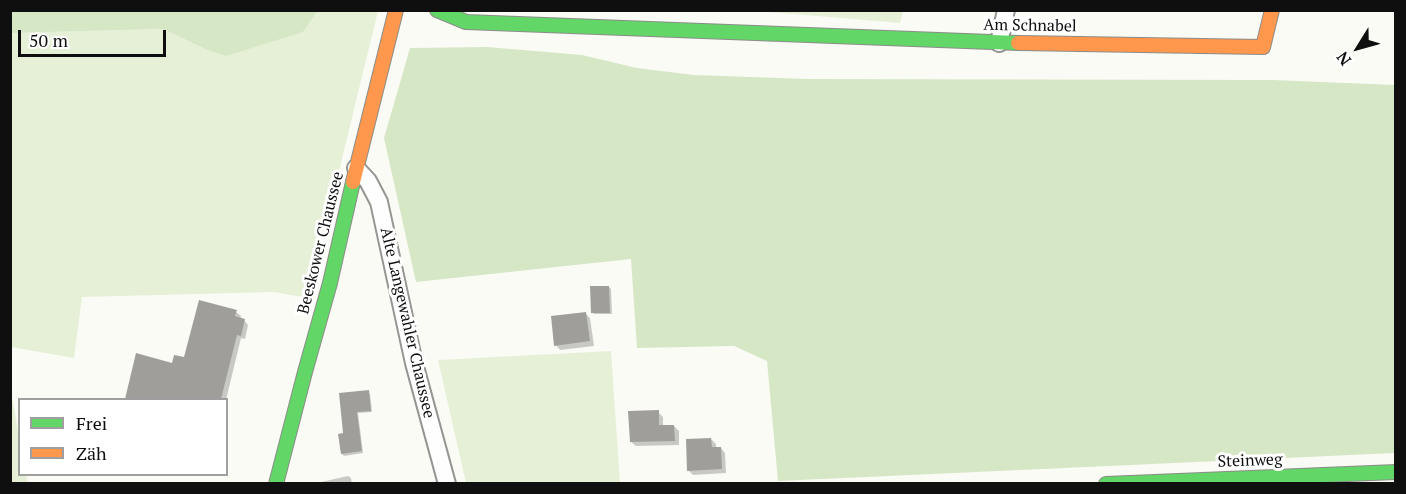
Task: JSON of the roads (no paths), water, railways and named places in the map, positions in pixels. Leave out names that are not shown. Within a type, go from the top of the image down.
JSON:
[{"type":"street","name":"Beeskower Chaussee","points":[[276,483],[330,283],[396,10]]},
{"type":"street","name":"Am Schnabel","points":[[437,10],[466,22],[999,43],[1263,47],[1272,10]]},
{"type":"street","points":[[999,43],[1006,10]]},
{"type":"street","name":"Alte Langewahler Chaussee","points":[[356,168],[368,181],[379,202],[414,363],[447,483]]},
{"type":"street","name":"Steinweg","points":[[1106,483],[1395,472]]}]
